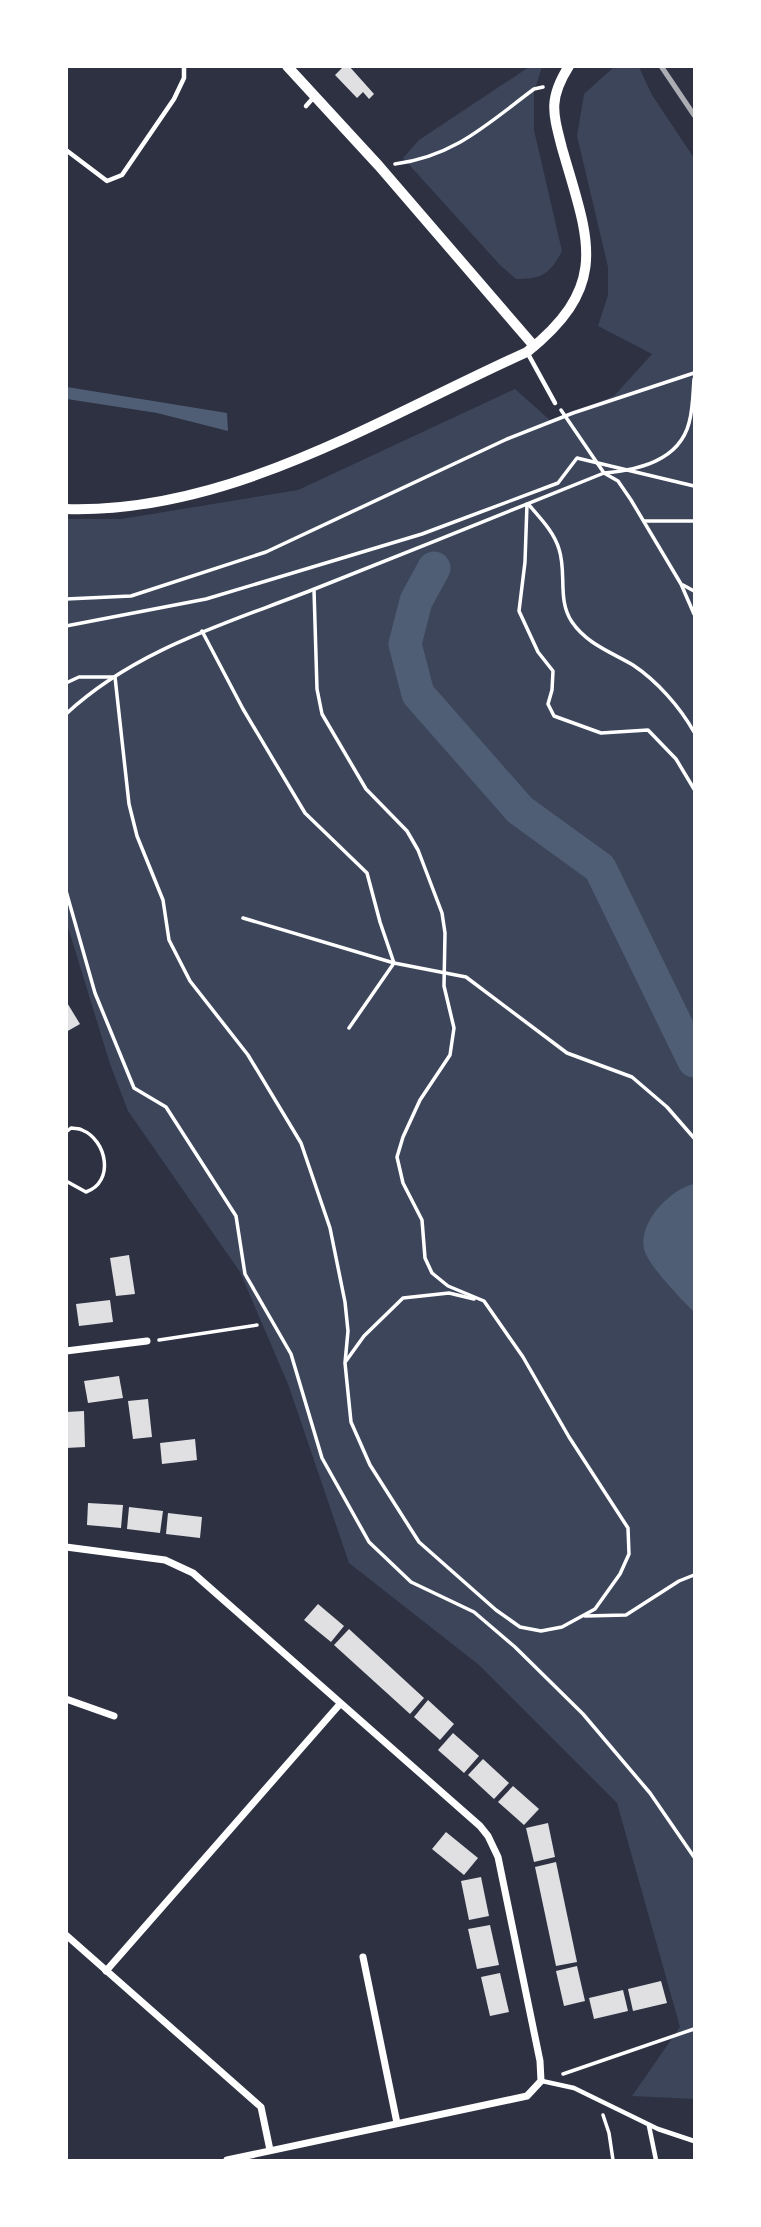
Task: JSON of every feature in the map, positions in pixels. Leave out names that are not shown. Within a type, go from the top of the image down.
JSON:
[{"type":"street","points":[[287,66],[379,166],[531,349]]},
{"type":"street","points":[[66,509],[137,506],[235,483],[357,433],[531,349],[553,330],[575,302],[586,270],[584,224],[555,124],[553,99],[569,66]]},
{"type":"street","points":[[66,1351],[147,1341]]},
{"type":"street","points":[[66,1547],[165,1560],[193,1573],[481,1826],[488,1836],[501,1869],[540,2061],[541,2081],[527,2096],[227,2161]]},
{"type":"street","points":[[66,1699],[114,1716]]},
{"type":"street","points":[[106,1971],[340,1704]]},
{"type":"street","points":[[66,1936],[261,2106],[270,2150]]},
{"type":"street","points":[[363,1957],[397,2123]]},
{"type":"lane","points":[[66,150],[98,177],[107,181],[122,175],[174,99],[184,78],[184,66]]},
{"type":"lane","points":[[306,106],[315,96]]},
{"type":"lane","points":[[531,349],[555,403]]},
{"type":"lane","points":[[541,2081],[574,2088],[649,2125],[695,2141]]},
{"type":"lane","points":[[649,2125],[656,2161]]},
{"type":"path","points":[[379,166],[430,158],[465,141],[534,89],[558,86]]},
{"type":"path","points":[[66,599],[131,596],[266,552],[507,439],[573,413],[695,376],[689,423],[682,440],[669,454],[631,471],[604,473],[314,590],[202,631],[143,659],[86,696],[66,715]]},
{"type":"path","points":[[555,403],[604,473],[618,481],[681,584],[695,614]]},
{"type":"path","points":[[66,626],[206,599],[422,534],[558,483],[577,458],[695,486]]},
{"type":"path","points":[[527,504],[552,532],[560,551],[562,594],[570,619],[584,638],[635,667],[666,693],[695,732]]},
{"type":"path","points":[[527,504],[525,562],[519,611],[538,652],[553,671],[548,704],[554,716],[601,733],[648,730],[676,758],[695,789]]},
{"type":"path","points":[[644,521],[695,521]]},
{"type":"path","points":[[681,584],[695,591]]},
{"type":"path","points":[[115,677],[129,804],[137,836],[163,900],[169,940],[190,981],[248,1055],[301,1143],[330,1228],[345,1302],[348,1331],[345,1363],[351,1422],[370,1465],[419,1542],[496,1610],[520,1627],[541,1630],[562,1627],[595,1609],[620,1574],[629,1554],[628,1528],[569,1437],[523,1357],[484,1301],[448,1286],[432,1273],[425,1258],[422,1220],[402,1183],[397,1157],[419,1100],[450,1055],[454,1028],[444,986],[445,933],[442,913],[418,850],[407,831],[366,789],[323,715],[317,689],[314,590]]},
{"type":"path","points":[[202,631],[243,709],[305,813],[368,873],[394,963]]},
{"type":"path","points":[[66,682],[79,677],[115,677]]},
{"type":"path","points":[[66,891],[94,993],[134,1088],[166,1107],[236,1216],[245,1274],[291,1354],[322,1458],[369,1542],[411,1582],[474,1612],[525,1657],[583,1714],[650,1793],[695,1857]]},
{"type":"path","points":[[243,918],[394,963],[466,977],[568,1053],[632,1077],[667,1107],[695,1138]]},
{"type":"path","points":[[349,1028],[394,963]]},
{"type":"path","points":[[66,1132],[71,1128],[84,1130],[102,1153],[106,1167],[102,1182],[86,1192],[66,1181]]},
{"type":"path","points":[[345,1363],[364,1336],[403,1298],[449,1293],[484,1301]]},
{"type":"path","points":[[147,1341],[257,1325]]},
{"type":"path","points":[[583,1616],[626,1615],[679,1581],[695,1576]]},
{"type":"path","points":[[541,2081],[695,2029]]},
{"type":"path","points":[[597,2100],[609,2133],[613,2161]]},
{"type":"shaded area","points":[[529,67],[542,67],[534,92],[534,130],[562,251],[544,274],[516,279],[500,265],[403,158],[419,140]]},
{"type":"shaded area","points":[[614,67],[639,67],[652,95],[694,158],[694,2099],[632,2096],[680,2027],[617,1803],[479,1665],[349,1563],[288,1384],[240,1272],[128,1111],[110,1064],[67,924],[66,519],[121,519],[298,490],[515,389],[551,421],[614,396],[652,354],[598,326],[608,295],[608,267],[577,136],[584,94]]},
{"type":"shaded area","points":[[67,387],[227,413],[228,431],[157,413],[67,399]]},
{"type":"shaded area","points":[[694,1184],[693,1311],[653,1266],[643,1242],[645,1231],[657,1210],[675,1193]]},
{"type":"building","points":[[344,66],[349,66],[374,94],[369,99],[363,92],[357,98],[335,75]]},
{"type":"building","points":[[66,1001],[80,1024],[66,1032]]},
{"type":"building","points":[[129,1255],[135,1294],[116,1296],[110,1258]]},
{"type":"building","points":[[110,1300],[113,1322],[79,1326],[76,1304]]},
{"type":"building","points":[[119,1376],[123,1398],[88,1403],[84,1381]]},
{"type":"building","points":[[148,1399],[152,1437],[133,1439],[128,1401]]},
{"type":"building","points":[[84,1411],[85,1447],[66,1448],[66,1412]]},
{"type":"building","points":[[195,1439],[197,1460],[162,1464],[160,1443]]},
{"type":"building","points":[[88,1503],[123,1505],[121,1528],[87,1525]]},
{"type":"building","points":[[129,1507],[163,1511],[160,1533],[127,1529]]},
{"type":"building","points":[[168,1513],[202,1517],[200,1538],[166,1534]]},
{"type":"building","points":[[318,1604],[344,1626],[331,1642],[304,1620]]},
{"type":"building","points":[[349,1629],[424,1698],[410,1714],[334,1645]]},
{"type":"building","points":[[428,1700],[454,1724],[440,1740],[414,1717]]},
{"type":"building","points":[[453,1733],[479,1756],[464,1773],[438,1750]]},
{"type":"building","points":[[483,1759],[509,1783],[494,1799],[468,1775]]},
{"type":"building","points":[[513,1786],[539,1809],[524,1825],[498,1802]]},
{"type":"building","points":[[548,1823],[555,1857],[534,1862],[526,1828]]},
{"type":"building","points":[[446,1832],[478,1858],[464,1875],[432,1849]]},
{"type":"building","points":[[556,1862],[577,1962],[556,1966],[535,1867]]},
{"type":"building","points":[[481,1877],[489,1916],[469,1920],[461,1881]]},
{"type":"building","points":[[490,1925],[499,1965],[477,1969],[468,1929]]},
{"type":"building","points":[[577,1966],[585,2001],[564,2006],[556,1971]]},
{"type":"building","points":[[500,1973],[509,2012],[490,2016],[481,1977]]},
{"type":"building","points":[[661,1981],[667,2003],[633,2011],[628,1989]]},
{"type":"building","points":[[623,1990],[628,2011],[594,2019],[589,1998]]},
{"type":"waterway","points":[[434,568],[416,601],[405,644],[418,694],[520,810],[600,868],[694,1061]]},
{"type":"railway","points":[[661,66],[694,115]]}]
